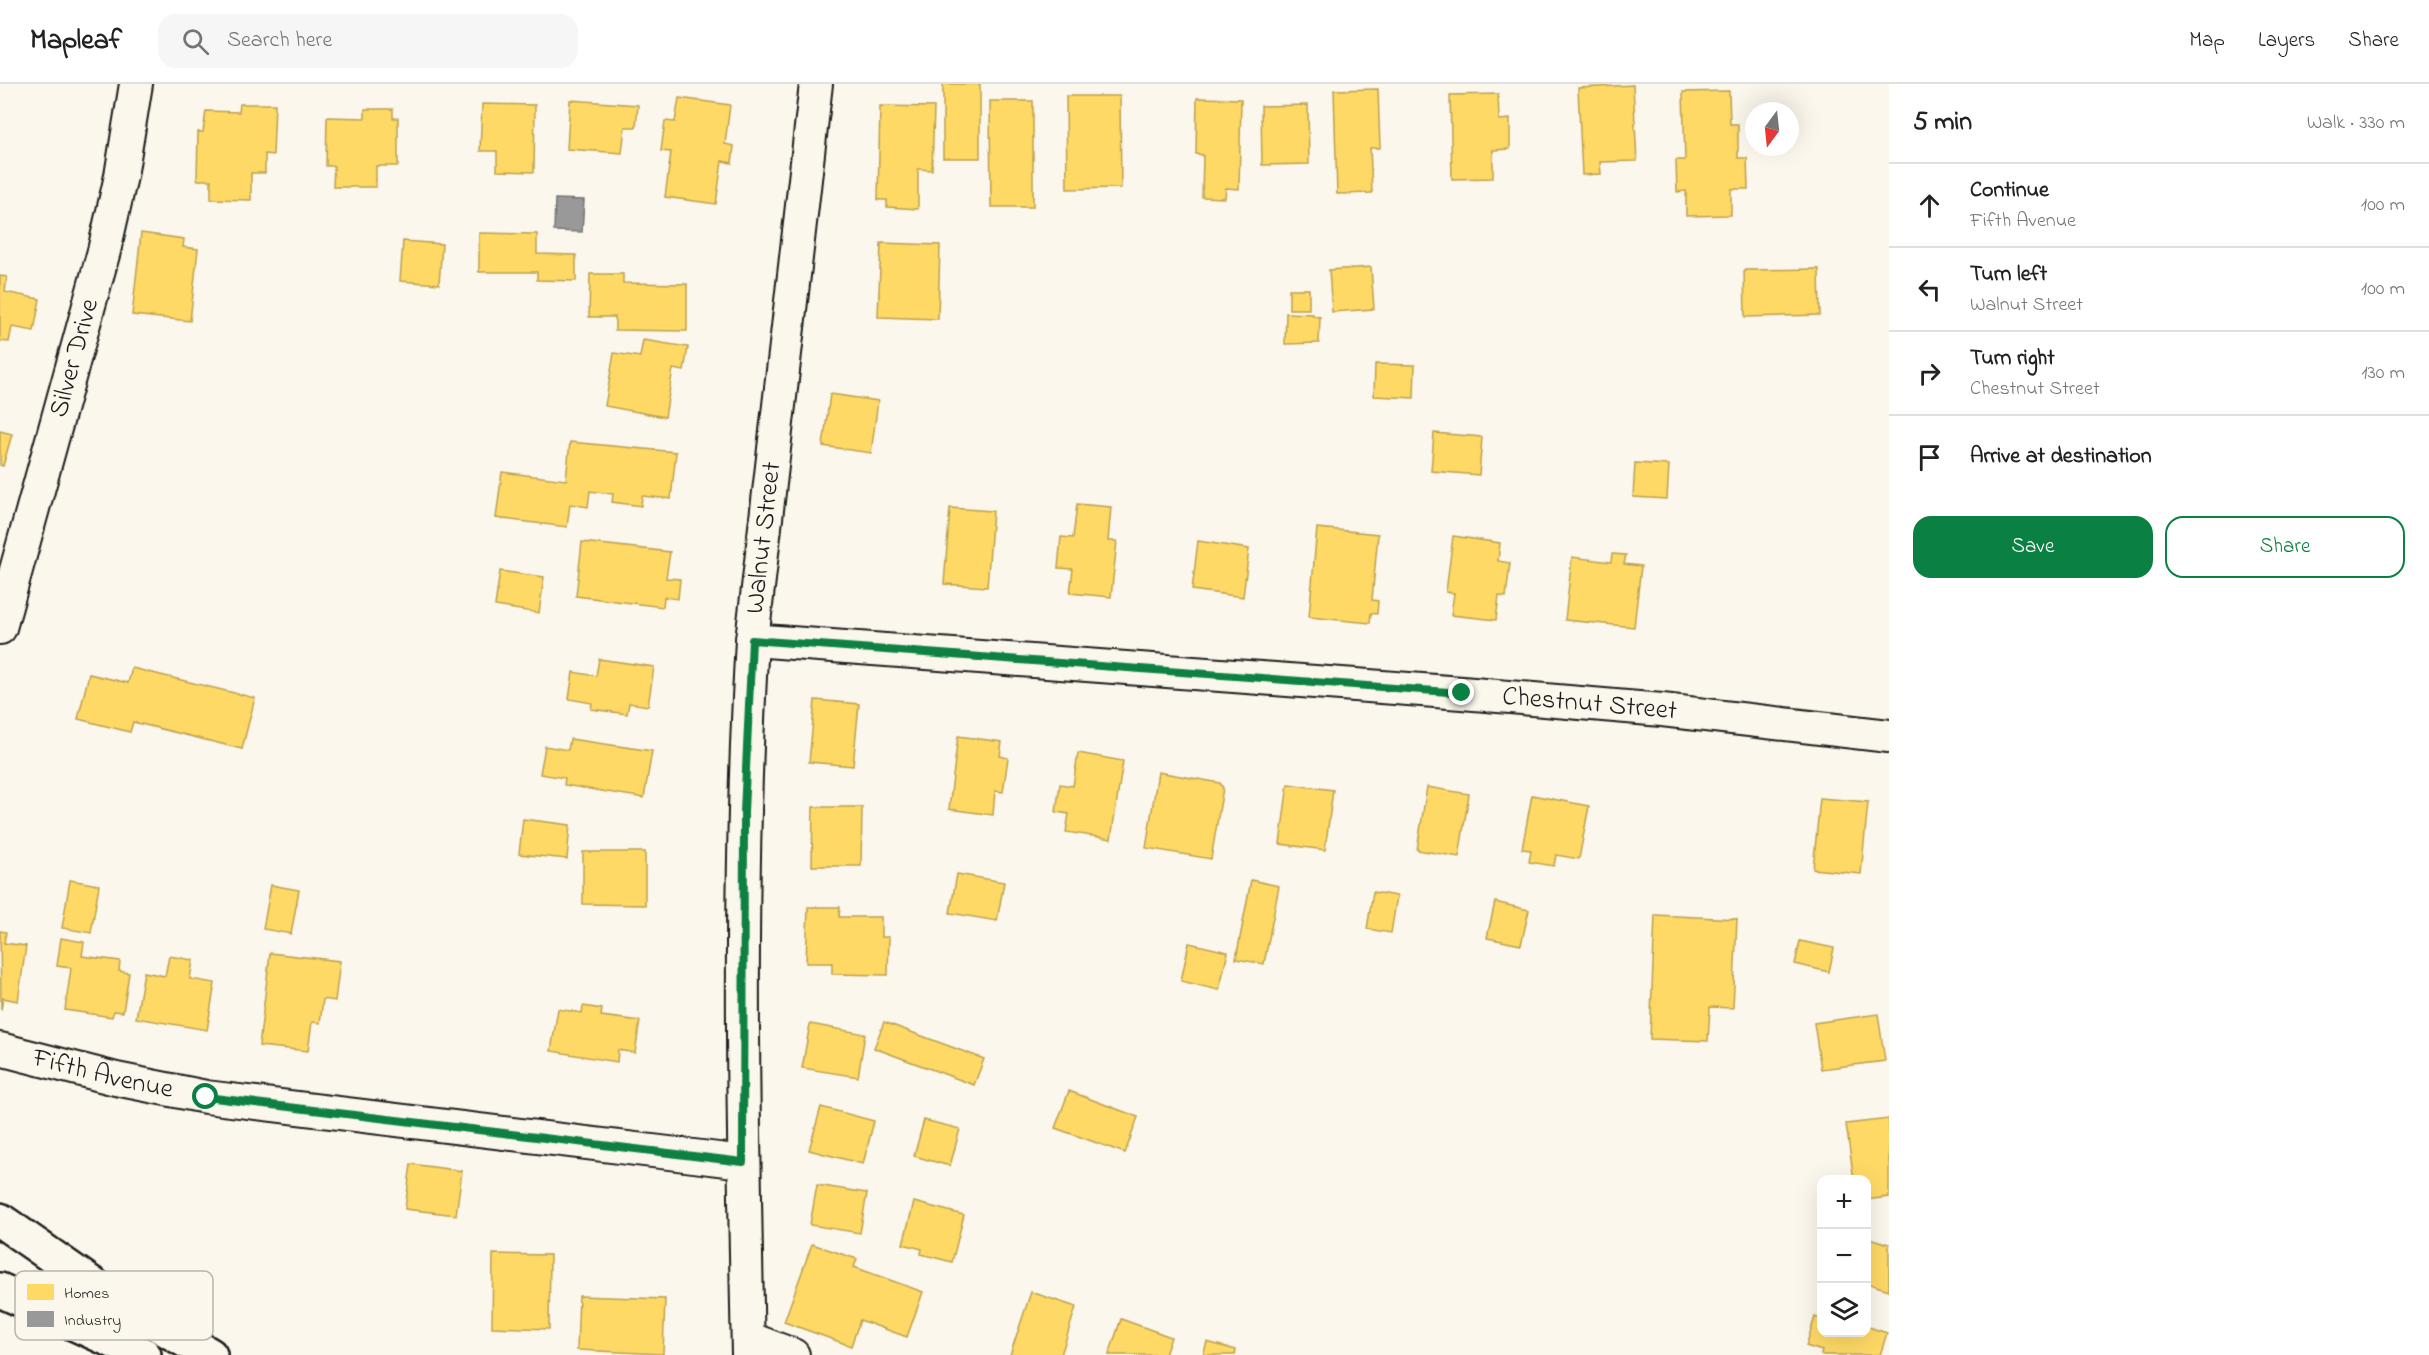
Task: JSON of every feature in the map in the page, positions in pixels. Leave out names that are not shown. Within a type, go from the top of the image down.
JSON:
[{"type":"highway","points":[[0,1220],[73,1271]]},
{"type":"highway","points":[[0,1290],[15,1297]]},
{"type":"highway","points":[[111,1340],[144,1355]]},
{"type":"highway","points":[[184,1340],[210,1355]]},
{"type":"street","name":"Silver Drive","points":[[0,628],[104,251],[123,164],[136,84]]},
{"type":"street","name":"Walnut Street","points":[[748,1346],[743,1162],[744,812],[752,640],[816,84]]},
{"type":"street","name":"Chestnut Street","points":[[752,640],[1462,693],[1662,710],[1889,736]]},
{"type":"street","name":"Fifth Avenue","points":[[0,1049],[116,1079],[206,1097],[743,1162]]},
{"type":"street","points":[[748,1346],[793,1355]]},
{"type":"building: Homes","points":[[943,84],[980,84],[980,158],[943,158]]},
{"type":"building: Homes","points":[[1633,85],[1637,161],[1600,162],[1601,174],[1582,175],[1578,88]]},
{"type":"building: Homes","points":[[1378,89],[1380,148],[1370,148],[1372,193],[1337,194],[1334,90]]},
{"type":"building: Homes","points":[[1729,91],[1730,124],[1738,124],[1738,158],[1747,158],[1748,189],[1731,189],[1731,215],[1686,216],[1686,191],[1677,192],[1676,160],[1685,160],[1683,92]]},
{"type":"building: Homes","points":[[1498,94],[1499,120],[1510,119],[1510,149],[1493,150],[1493,178],[1452,179],[1450,95]]},
{"type":"building: Homes","points":[[1066,96],[1120,96],[1121,188],[1067,189]]},
{"type":"building: Homes","points":[[679,98],[730,105],[725,144],[734,146],[732,163],[722,161],[716,204],[665,197],[671,152],[661,151],[665,121],[675,122]]},
{"type":"building: Homes","points":[[1197,98],[1241,99],[1239,189],[1226,188],[1225,198],[1202,197],[1203,155],[1196,154]]},
{"type":"building: Homes","points":[[570,100],[638,105],[636,127],[625,127],[622,153],[567,149]]},
{"type":"building: Homes","points":[[990,101],[1033,101],[1033,207],[991,207]]},
{"type":"building: Homes","points":[[240,104],[275,104],[273,155],[265,154],[265,173],[251,173],[251,200],[211,199],[211,180],[197,180],[198,132],[203,132],[206,111],[239,112]]},
{"type":"building: Homes","points":[[482,104],[535,105],[534,172],[497,171],[497,151],[480,151]]},
{"type":"building: Homes","points":[[1308,105],[1309,164],[1262,165],[1261,106]]},
{"type":"building: Homes","points":[[880,106],[934,107],[932,170],[918,169],[918,209],[887,207],[887,200],[878,200]]},
{"type":"building: Homes","points":[[365,109],[393,109],[393,118],[398,118],[398,166],[376,166],[376,187],[333,187],[334,166],[326,166],[327,117],[365,118]]},
{"type":"building: Homes","points":[[141,233],[184,239],[183,247],[198,249],[190,321],[132,315]]},
{"type":"building: Homes","points":[[479,233],[537,234],[537,254],[576,255],[576,281],[537,280],[537,272],[479,272]]},
{"type":"building: Homes","points":[[403,241],[442,244],[439,284],[400,281]]},
{"type":"building: Homes","points":[[881,243],[940,245],[938,319],[878,317]]},
{"type":"building: Homes","points":[[1371,267],[1374,309],[1332,312],[1329,270]]},
{"type":"building: Homes","points":[[1819,269],[1820,315],[1745,317],[1744,270]]},
{"type":"building: Homes","points":[[590,274],[623,274],[623,283],[687,284],[687,331],[615,330],[615,317],[589,317]]},
{"type":"building: Homes","points":[[0,276],[7,277],[5,292],[40,299],[34,331],[12,327],[9,342],[0,341]]},
{"type":"building: Homes","points":[[1289,289],[1309,289],[1309,309],[1289,309]]},
{"type":"building: Homes","points":[[1286,313],[1313,314],[1313,316],[1320,317],[1319,343],[1285,344]]},
{"type":"building: Homes","points":[[643,340],[688,347],[684,371],[673,369],[665,417],[605,406],[614,353],[640,357]]},
{"type":"building: Homes","points":[[1375,364],[1415,365],[1414,398],[1374,396]]},
{"type":"building: Homes","points":[[830,394],[878,401],[871,453],[823,446]]},
{"type":"building: Homes","points":[[0,431],[12,434],[3,466],[0,465]]},
{"type":"building: Homes","points":[[1434,433],[1482,437],[1479,475],[1431,471]]},
{"type":"building: Homes","points":[[570,442],[676,452],[671,499],[642,496],[641,506],[612,502],[613,494],[590,491],[588,507],[570,504],[567,527],[496,518],[502,472],[566,480]]},
{"type":"building: Homes","points":[[1635,463],[1669,465],[1667,499],[1633,497]]},
{"type":"building: Homes","points":[[1077,504],[1111,507],[1108,541],[1117,541],[1111,597],[1070,593],[1073,569],[1058,568],[1061,537],[1073,538]]},
{"type":"building: Homes","points":[[950,508],[993,511],[987,587],[944,584]]},
{"type":"building: Homes","points":[[1317,528],[1378,534],[1372,600],[1378,601],[1377,614],[1371,613],[1370,623],[1309,617]]},
{"type":"building: Homes","points":[[1453,536],[1500,543],[1498,561],[1510,563],[1506,597],[1499,596],[1496,620],[1451,615],[1454,593],[1446,592]]},
{"type":"building: Homes","points":[[1198,541],[1249,549],[1243,597],[1192,590]]},
{"type":"building: Homes","points":[[582,542],[670,552],[666,578],[680,579],[678,599],[664,597],[663,607],[576,596]]},
{"type":"building: Homes","points":[[1612,554],[1626,555],[1624,564],[1641,566],[1634,627],[1565,620],[1572,557],[1611,562]]},
{"type":"building: Homes","points":[[500,571],[544,577],[539,613],[495,606]]},
{"type":"building: Homes","points":[[599,659],[654,667],[648,706],[629,703],[627,714],[591,709],[592,703],[569,699],[573,672],[596,676]]},
{"type":"building: Homes","points":[[132,668],[255,698],[242,749],[133,722],[130,732],[78,719],[89,674],[128,683]]},
{"type":"building: Homes","points":[[815,700],[859,704],[853,766],[809,762]]},
{"type":"building: Homes","points":[[958,736],[1002,742],[1000,756],[1008,758],[1003,792],[995,791],[993,815],[949,809]]},
{"type":"building: Homes","points":[[570,739],[652,751],[644,798],[564,785],[565,778],[540,774],[545,746],[568,750]]},
{"type":"building: Homes","points":[[1078,753],[1123,761],[1111,839],[1066,832],[1069,814],[1056,812],[1060,784],[1073,786]]},
{"type":"building: Homes","points":[[1158,772],[1220,783],[1223,788],[1211,859],[1146,848]]},
{"type":"building: Homes","points":[[1288,784],[1333,790],[1325,850],[1280,844]]},
{"type":"building: Homes","points":[[1427,787],[1469,794],[1459,857],[1417,850]]},
{"type":"building: Homes","points":[[1532,795],[1589,806],[1579,859],[1556,855],[1554,866],[1529,862],[1531,850],[1522,849]]},
{"type":"building: Homes","points":[[1820,798],[1868,802],[1861,874],[1813,869]]},
{"type":"building: Homes","points":[[813,807],[862,807],[861,866],[812,866]]},
{"type":"building: Homes","points":[[523,819],[570,825],[567,859],[519,854]]},
{"type":"building: Homes","points":[[583,852],[645,852],[645,905],[583,904]]},
{"type":"building: Homes","points":[[957,874],[1004,882],[997,921],[950,913]]},
{"type":"building: Homes","points":[[70,880],[99,885],[91,933],[62,928]]},
{"type":"building: Homes","points":[[1251,880],[1279,886],[1264,964],[1236,959]]},
{"type":"building: Homes","points":[[271,885],[299,890],[291,934],[263,929]]},
{"type":"building: Homes","points":[[1373,892],[1397,896],[1391,933],[1367,929]]},
{"type":"building: Homes","points":[[1495,902],[1529,910],[1521,945],[1487,938]]},
{"type":"building: Homes","points":[[808,907],[840,907],[839,917],[881,917],[881,937],[889,937],[888,975],[832,974],[832,963],[806,963]]},
{"type":"building: Homes","points":[[1655,915],[1737,919],[1733,1008],[1710,1007],[1708,1041],[1650,1039]]},
{"type":"building: Homes","points":[[0,931],[6,932],[4,943],[26,946],[18,1001],[3,998],[1,1010]]},
{"type":"building: Homes","points":[[61,938],[84,942],[82,956],[120,961],[119,971],[129,973],[123,1012],[114,1011],[112,1017],[65,1010],[71,968],[57,966]]},
{"type":"building: Homes","points":[[1800,941],[1834,948],[1829,972],[1795,964]]},
{"type":"building: Homes","points":[[1189,943],[1228,952],[1219,990],[1181,981]]},
{"type":"building: Homes","points":[[270,953],[340,961],[335,1001],[323,999],[320,1023],[312,1022],[308,1051],[259,1046]]},
{"type":"building: Homes","points":[[169,956],[193,960],[190,979],[215,983],[207,1030],[136,1018],[144,972],[165,976]]},
{"type":"building: Homes","points":[[583,1006],[602,1009],[601,1016],[640,1021],[635,1053],[618,1050],[617,1062],[551,1051],[558,1009],[582,1013]]},
{"type":"building: Homes","points":[[1878,1014],[1885,1061],[1821,1069],[1814,1023]]},
{"type":"building: Homes","points":[[884,1022],[984,1059],[974,1085],[874,1048]]},
{"type":"building: Homes","points":[[810,1024],[865,1034],[858,1077],[802,1068]]},
{"type":"building: Homes","points":[[1069,1091],[1138,1117],[1125,1153],[1055,1128]]},
{"type":"building: Homes","points":[[821,1107],[874,1121],[863,1164],[809,1150]]},
{"type":"building: Homes","points":[[1889,1119],[1889,1197],[1871,1199],[1871,1175],[1853,1175],[1846,1124]]},
{"type":"building: Homes","points":[[924,1120],[960,1129],[950,1166],[914,1156]]},
{"type":"building: Homes","points":[[411,1164],[462,1171],[456,1215],[405,1209]]},
{"type":"building: Homes","points":[[817,1185],[867,1193],[860,1233],[810,1225]]},
{"type":"building: Homes","points":[[914,1202],[964,1215],[952,1262],[921,1254],[922,1249],[903,1244]]},
{"type":"building: Homes","points":[[1871,1239],[1889,1244],[1889,1290],[1871,1285]]},
{"type":"building: Homes","points":[[812,1244],[857,1259],[854,1267],[923,1292],[907,1337],[860,1320],[851,1346],[784,1322]]},
{"type":"building: Homes","points":[[493,1254],[550,1255],[549,1329],[492,1327]]},
{"type":"building: Homes","points":[[1031,1292],[1076,1307],[1061,1355],[1010,1355]]},
{"type":"building: Homes","points":[[579,1296],[665,1299],[663,1354],[577,1350]]},
{"type":"building: Homes","points":[[1815,1317],[1817,1318],[1817,1337],[1871,1337],[1871,1328],[1887,1333],[1880,1355],[1821,1355],[1822,1351],[1806,1346]]},
{"type":"building: Homes","points":[[1121,1319],[1171,1337],[1165,1355],[1109,1355]]},
{"type":"building: Homes","points":[[1207,1342],[1236,1350],[1235,1355],[1203,1355]]},
{"type":"building: Industry","points":[[555,199],[584,200],[582,232],[554,231]]},
{"type":"route","points":[[206,1097],[743,1162],[744,812],[752,640],[1462,693]]}]
